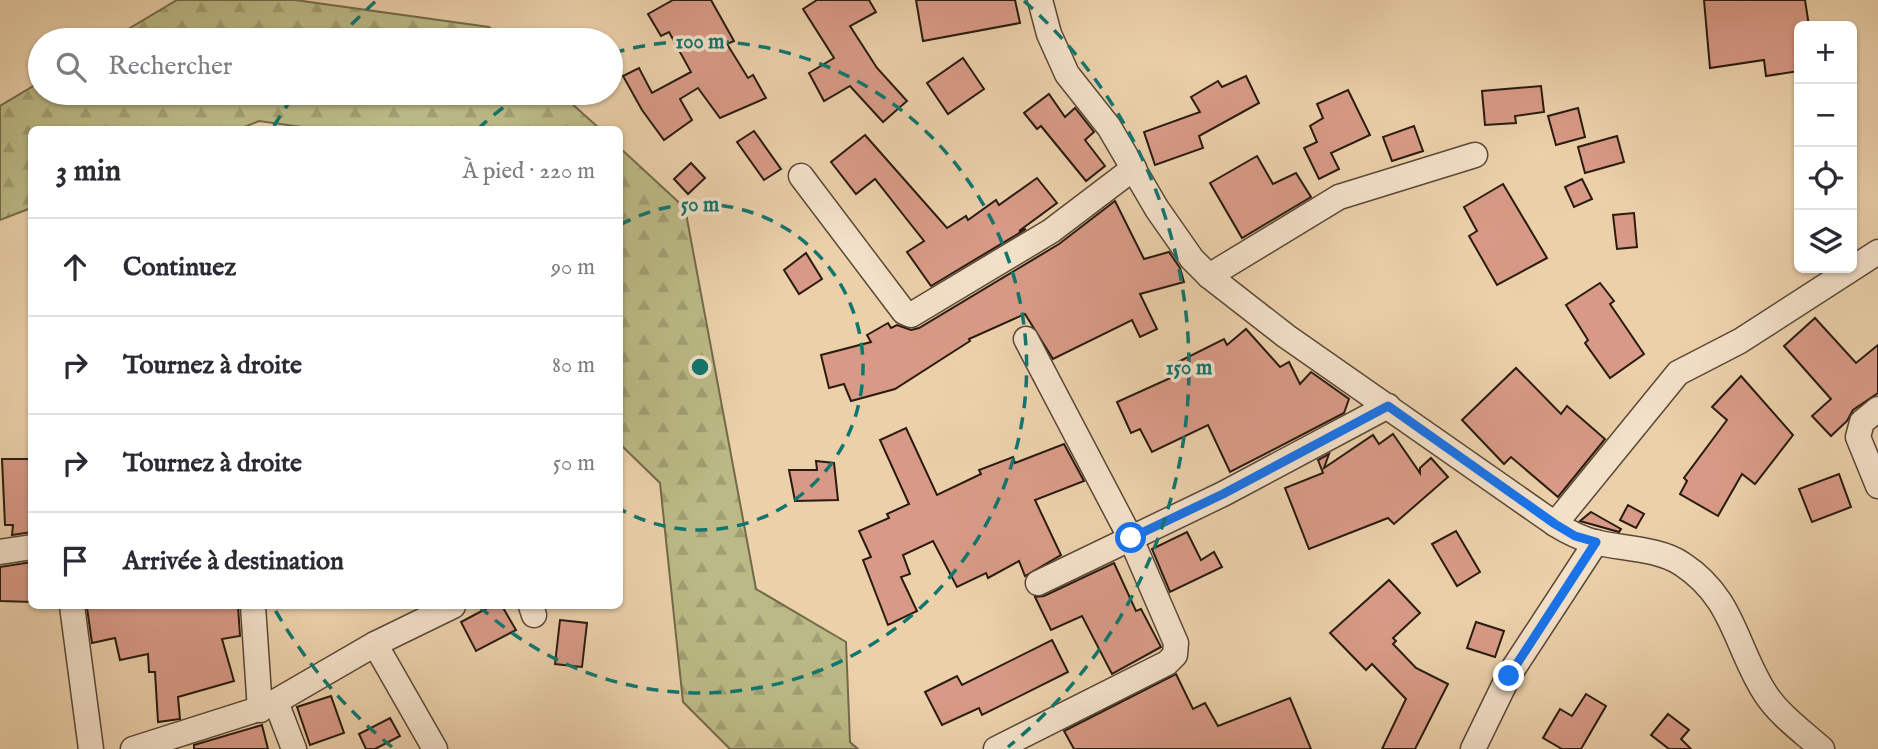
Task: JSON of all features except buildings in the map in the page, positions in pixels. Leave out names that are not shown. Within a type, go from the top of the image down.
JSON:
[{"type":"street","points":[[1040,0],[1048,34],[1067,74],[1109,127],[1192,259],[1209,276],[1286,336],[1555,524],[1575,536],[1658,554],[1681,563],[1708,585],[1724,606],[1766,695],[1822,749]]},
{"type":"street","points":[[1209,276],[1339,197],[1475,155]]},
{"type":"street","points":[[801,176],[905,312],[911,315],[1051,230],[1134,168]]},
{"type":"street","points":[[1555,524],[1678,373],[1740,341],[1878,252]]},
{"type":"street","points":[[996,749],[1167,663],[1175,655],[1175,643],[1131,538],[1026,339]]},
{"type":"street","points":[[1038,583],[1223,494],[1388,406]]},
{"type":"street","points":[[1878,409],[1862,422],[1858,437],[1878,486]]},
{"type":"street","points":[[1473,749],[1509,676],[1596,542]]},
{"type":"street","points":[[0,552],[28,548]]},
{"type":"street","points":[[72,609],[91,749]]},
{"type":"street","points":[[253,609],[268,706],[295,749]]},
{"type":"street","points":[[133,749],[268,706],[375,644],[447,609]]},
{"type":"street","points":[[375,644],[435,749]]},
{"type":"green space","points":[[177,0],[295,0],[490,28],[130,28]]},
{"type":"green space","points":[[28,89],[28,105],[573,105],[597,126],[295,126],[259,121],[247,126],[28,126],[28,209],[0,220],[0,106]]},
{"type":"green space","points":[[623,151],[685,208],[756,589],[846,642],[850,742],[858,749],[730,749],[683,702],[660,483],[623,447]]},
{"type":"route","points":[[1131,538],[1223,494],[1388,406],[1555,524],[1575,536],[1596,542],[1509,676]]}]
